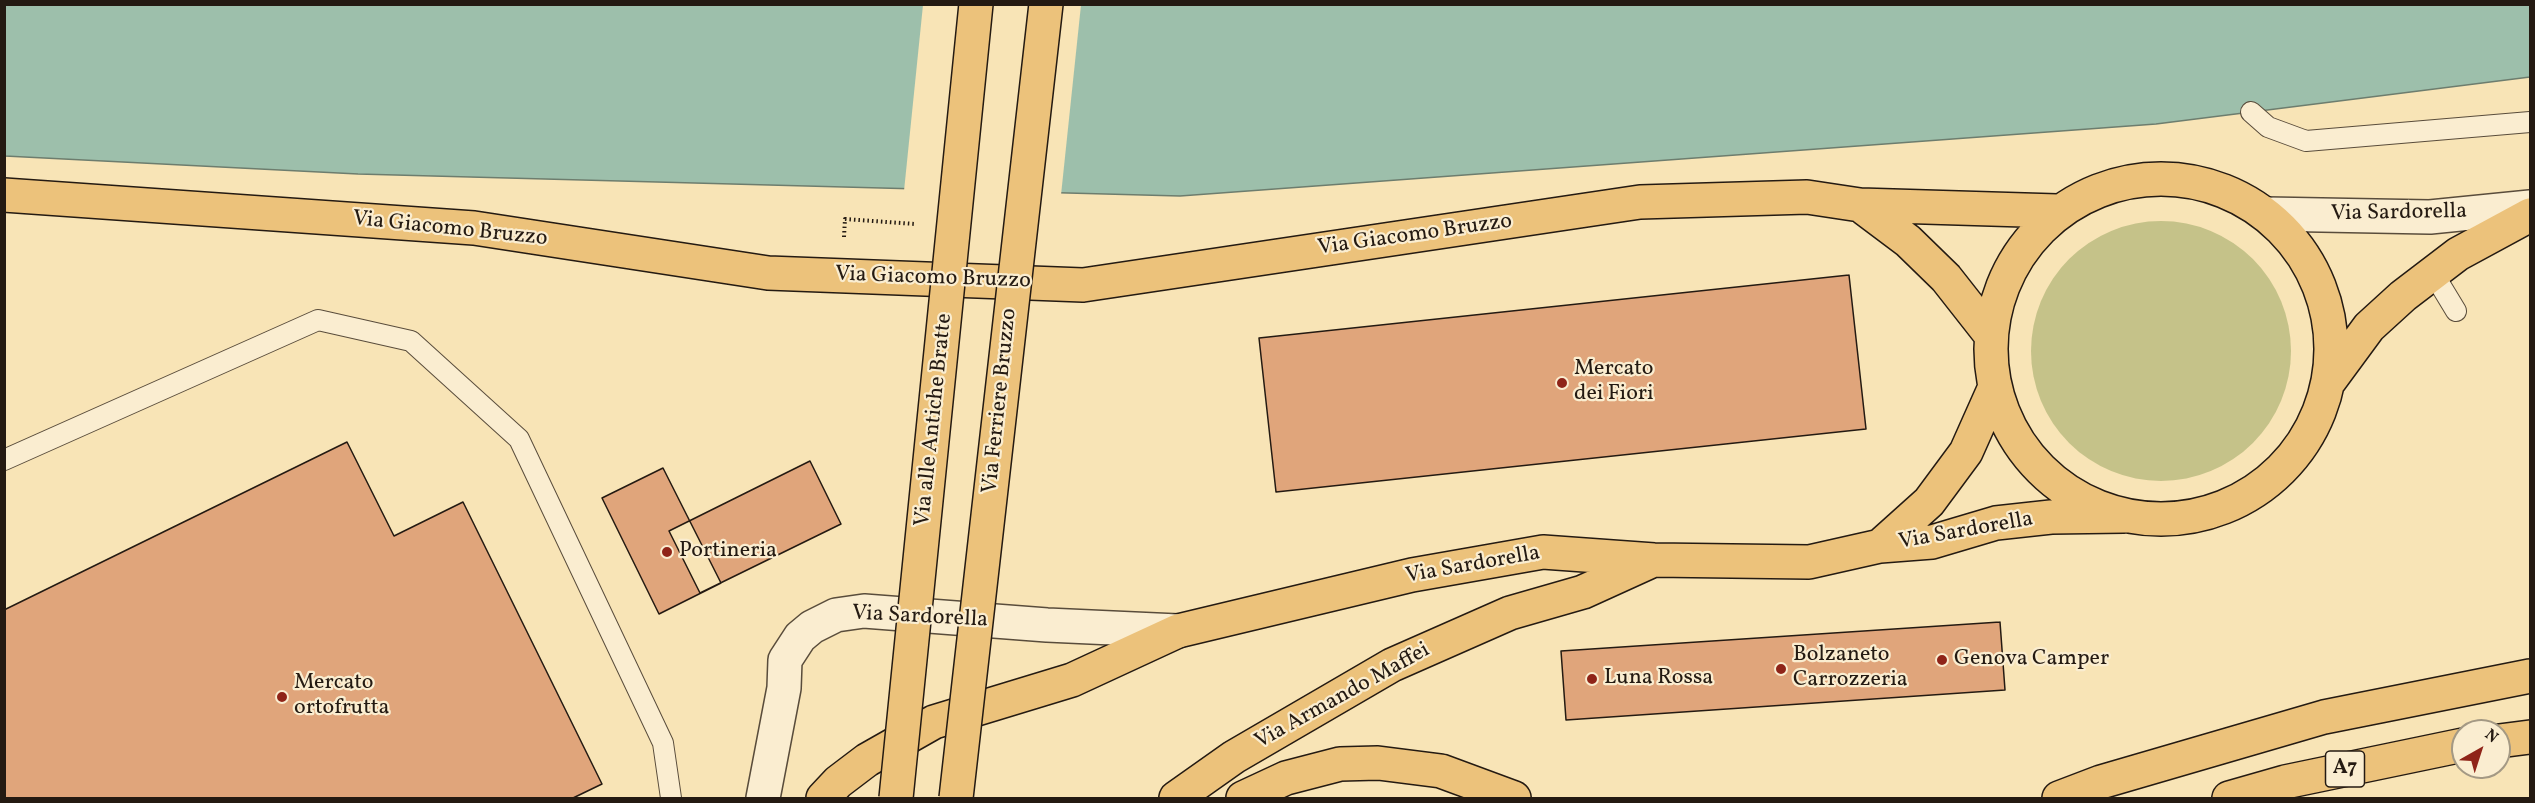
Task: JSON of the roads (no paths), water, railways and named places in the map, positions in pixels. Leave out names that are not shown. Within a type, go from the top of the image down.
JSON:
[{"type":"main road","name":"Via alle Antiche Bratte","points":[[896,798],[976,4]]},
{"type":"main road","name":"Via Ferriere Bruzzo","points":[[956,798],[1046,4]]},
{"type":"main road","points":[[2162,177],[2218,187],[2267,214],[2299,248],[2322,289],[2332,334],[2330,380],[2310,433],[2275,477],[2227,507],[2173,519],[2124,516],[2080,499],[2041,470],[2012,432],[1995,387],[1990,361],[1990,334],[2001,287],[2024,246],[2057,212],[2107,186],[2162,177]]},
{"type":"main road","name":"Via Giacomo Bruzzo","points":[[4,195],[474,228],[768,273],[1083,285],[1640,202],[1807,197],[1860,205],[2057,212]]},
{"type":"main road","name":"Via Giacomo Bruzzo","points":[[1860,205],[1908,241],[1946,279],[1990,334]]},
{"type":"main road","name":"Via Sardorella","points":[[2330,380],[2368,327],[2433,273],[2458,254],[2530,214]]},
{"type":"main road","name":"Via Sardorella","points":[[1880,546],[1929,502],[1966,452],[1995,387]]},
{"type":"main road","name":"Via Sardorella","points":[[823,798],[838,782],[867,760],[934,722],[1072,680],[1178,632],[1412,575],[1543,552],[1654,560],[1809,562],[1880,546],[1932,542],[1996,523],[2051,517],[2124,516]]},
{"type":"main road","name":"Via Armando Maffei","points":[[1176,798],[1234,757],[1392,665],[1509,613],[1583,592],[1654,560]]},
{"type":"main road","points":[[2059,798],[2101,782],[2324,717],[2530,676]]},
{"type":"main road","points":[[2511,740],[2530,738]]},
{"type":"main road","name":"A7","points":[[2229,798],[2285,782],[2451,747]]},
{"type":"main road","points":[[1243,798],[1286,778],[1340,764],[1378,763],[1441,771],[1514,798]]},
{"type":"street","name":"Via Sardorella","points":[[2267,214],[2430,217],[2530,207]]},
{"type":"street","name":"Via Sardorella","points":[[763,798],[784,688],[785,660],[800,638],[812,627],[836,615],[864,611],[1178,632]]},
{"type":"lane","points":[[2251,112],[2268,127],[2306,141],[2530,122]]},
{"type":"lane","points":[[2433,273],[2456,311]]},
{"type":"lane","points":[[4,460],[318,320],[411,341],[519,439],[663,743],[671,798]]},
{"type":"place","name":"Mercato dei Fiori","points":[[1562,383]]},
{"type":"place","name":"Portineria","points":[[667,552]]},
{"type":"place","name":"Genova Camper","points":[[1942,660]]},
{"type":"place","name":"Bolzaneto Carrozzeria","points":[[1781,669]]},
{"type":"place","name":"Luna Rossa","points":[[1592,679]]},
{"type":"place","name":"Mercato ortofrutta","points":[[282,697]]}]
